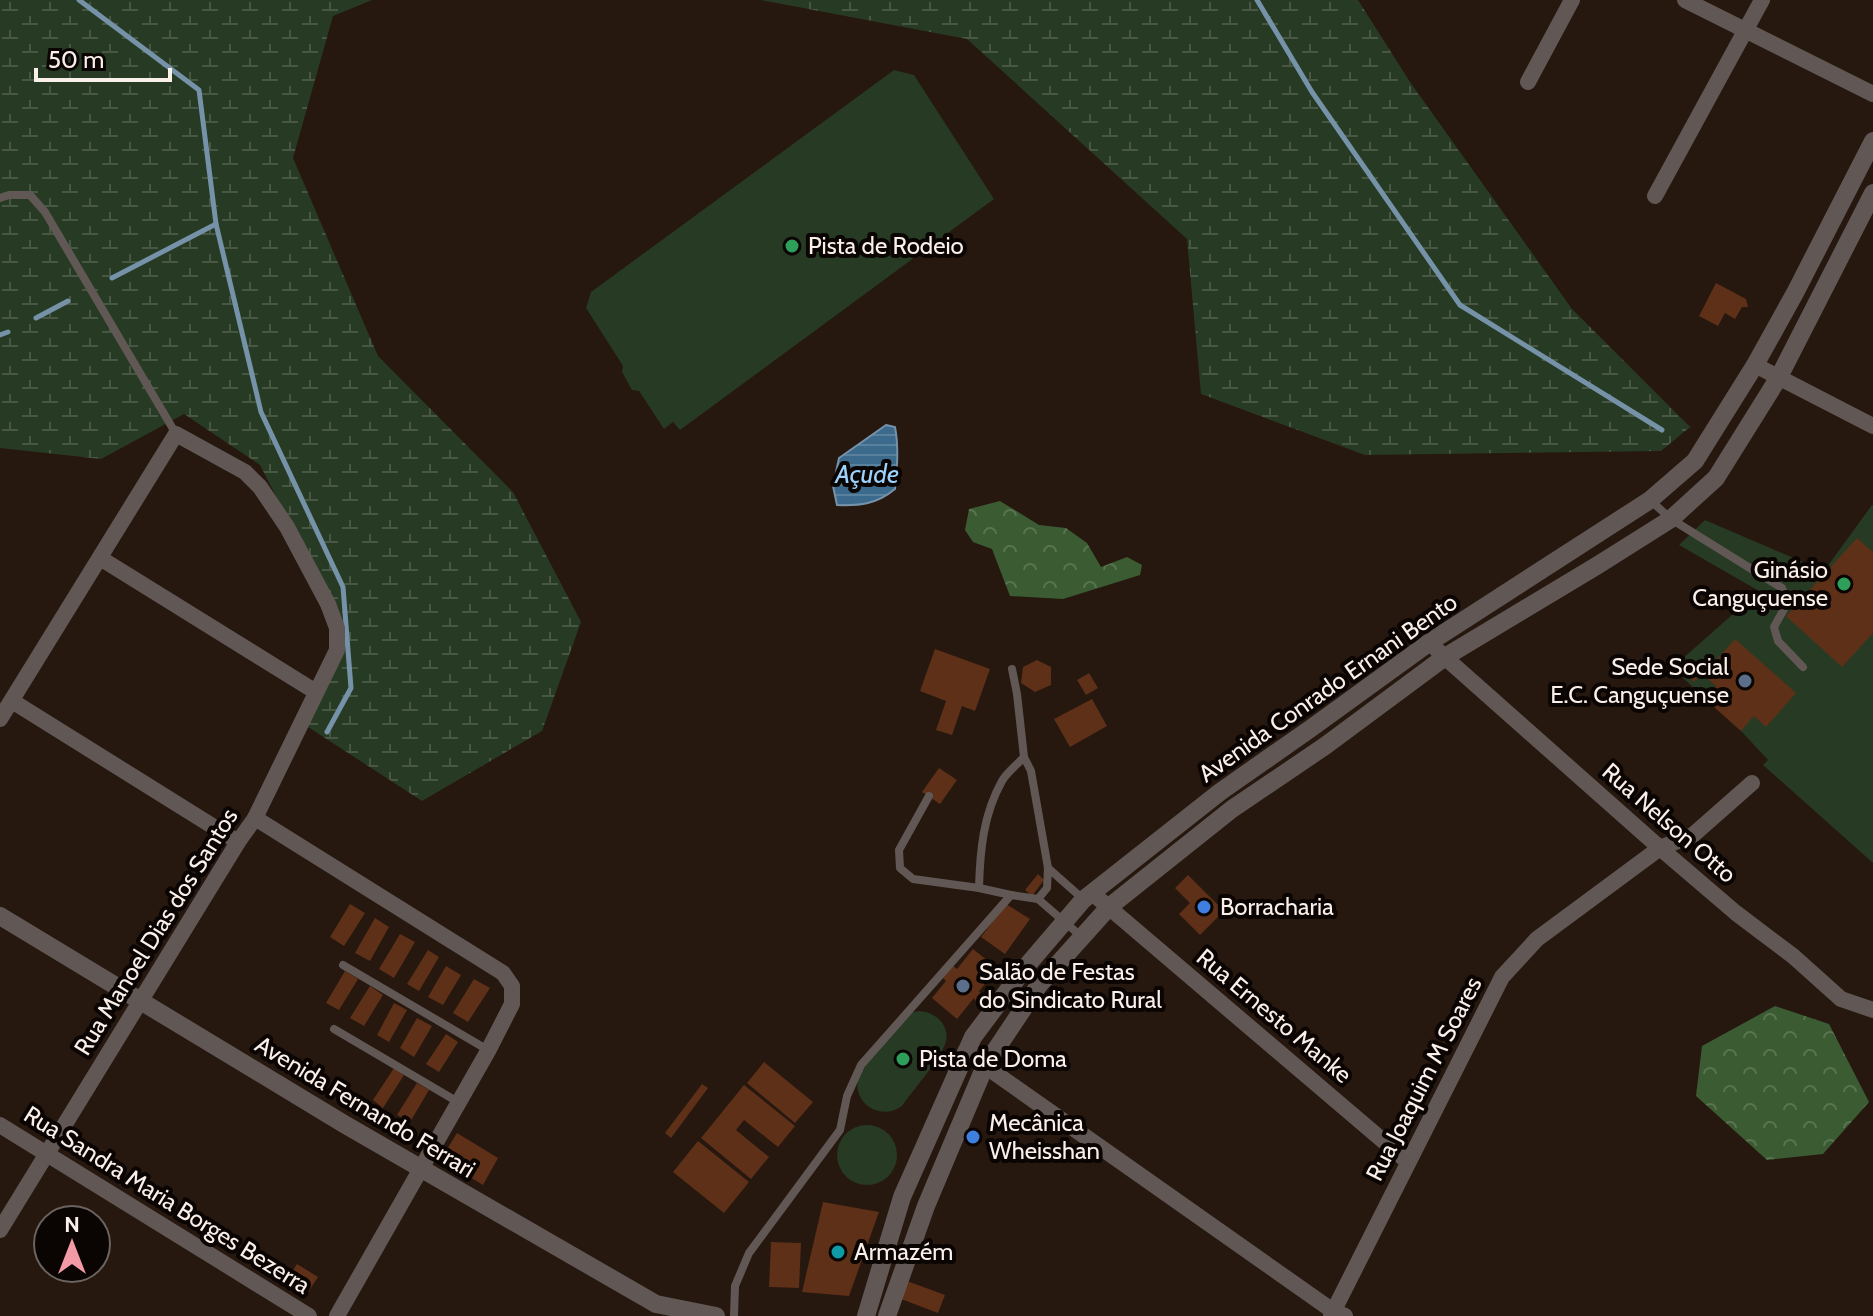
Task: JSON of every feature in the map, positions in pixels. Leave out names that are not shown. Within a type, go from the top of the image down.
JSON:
[{"type":"street","points":[[1528,82],[1572,0]]},
{"type":"street","points":[[1685,0],[1873,94]]},
{"type":"street","points":[[1655,196],[1762,0]]},
{"type":"street","name":"Avenida Conrado Ernani Bento","points":[[866,1316],[902,1197],[965,1052],[1024,969],[1088,896],[1220,792],[1430,642],[1650,500],[1695,461],[1755,365],[1873,141]]},
{"type":"street","name":"Avenida Conrado Ernani Bento","points":[[887,1316],[926,1206],[985,1066],[1039,985],[1109,907],[1232,809],[1325,746],[1445,657],[1671,519],[1716,478],[1779,377],[1873,193]]},
{"type":"street","points":[[1755,365],[1873,426]]},
{"type":"street","points":[[0,719],[176,434]]},
{"type":"street","name":"Rua Manoel Dias dos Santos","points":[[0,1230],[255,818],[337,650],[337,628],[328,604],[287,527],[260,487],[245,472],[176,434]]},
{"type":"street","points":[[100,558],[316,692]]},
{"type":"street","name":"Rua Nelson Otto","points":[[1430,642],[1736,913],[1793,956],[1841,999],[1873,1010]]},
{"type":"street","points":[[12,701],[238,842]]},
{"type":"street","name":"Rua Joaquim M Soares","points":[[1336,1314],[1408,1162],[1502,977],[1537,939],[1660,848],[1693,835],[1752,783]]},
{"type":"street","points":[[1220,792],[1232,809]]},
{"type":"street","points":[[255,818],[503,973],[512,986],[512,1004],[488,1051],[337,1316]]},
{"type":"street","name":"Rua Ernesto Manke","points":[[1088,896],[1109,907],[1408,1162]]},
{"type":"street","name":"Avenida Fernando Ferrari","points":[[0,916],[652,1310],[716,1316]]},
{"type":"street","points":[[965,1052],[1336,1314]]},
{"type":"street","name":"Rua Sandra Maria Borges Bezerra","points":[[0,1125],[309,1316]]},
{"type":"street","points":[[902,1197],[926,1206]]},
{"type":"lane","points":[[0,198],[30,195],[45,212],[176,434]]},
{"type":"lane","points":[[1650,500],[1671,519],[1782,588],[1788,602],[1774,627],[1778,641],[1803,667]]},
{"type":"lane","points":[[1012,669],[1024,757],[1031,771],[1048,868],[1047,888],[1038,899]]},
{"type":"lane","points":[[979,888],[985,821],[1003,779],[1024,757]]},
{"type":"lane","points":[[929,796],[899,850],[900,868],[913,879],[1038,899],[1082,937]]},
{"type":"lane","points":[[1048,868],[1088,896]]},
{"type":"lane","points":[[734,1316],[735,1286],[749,1253],[840,1130],[847,1096],[861,1065],[1011,895]]},
{"type":"lane","points":[[343,965],[488,1051]]},
{"type":"lane","points":[[334,1029],[458,1102]]},
{"type":"green space","points":[[0,0],[372,0],[333,16],[293,158],[378,356],[513,492],[581,622],[542,731],[422,801],[308,727],[346,633],[260,465],[184,414],[101,459],[0,448]]},
{"type":"green space","points":[[761,0],[1358,0],[1410,82],[1572,309],[1690,427],[1661,451],[1365,455],[1201,394],[1187,239],[967,39]]},
{"type":"green space","name":"Pista de Rodeio","points":[[894,70],[914,75],[994,199],[680,430],[673,422],[664,429],[639,391],[632,390],[622,372],[623,366],[586,308],[591,292]]},
{"type":"green space","points":[[1000,501],[1039,525],[1066,528],[1087,543],[1101,567],[1127,557],[1142,565],[1140,575],[1063,599],[1010,596],[992,549],[973,542],[965,530],[969,509]]},
{"type":"green space","points":[[1872,505],[1873,863],[1763,765],[1768,760],[1741,731],[1672,668],[1759,591],[1679,545],[1705,520],[1824,571]]},
{"type":"green space","points":[[1775,1006],[1829,1024],[1869,1102],[1823,1154],[1767,1160],[1696,1096],[1702,1046]]},
{"type":"green space","name":"Pista de Doma","points":[[919,1011],[932,1014],[942,1022],[946,1034],[944,1047],[902,1106],[886,1112],[871,1108],[860,1096],[858,1079],[896,1026],[908,1015]]},
{"type":"green space","name":"Pista de Doma","points":[[867,1125],[888,1134],[897,1155],[888,1176],[867,1185],[846,1176],[837,1155],[846,1134]]},
{"type":"water","name":"Açude","points":[[886,425],[895,427],[895,489],[868,503],[837,505],[833,486],[839,458]]},
{"type":"building","points":[[1716,283],[1746,299],[1748,307],[1742,307],[1735,319],[1725,313],[1718,326],[1699,316]]},
{"type":"building","name":"Ginásio Canguçuense","points":[[1857,538],[1873,552],[1873,633],[1842,667],[1786,616]]},
{"type":"building","name":"Sede Social E.C. Canguçuense","points":[[1735,639],[1796,693],[1766,727],[1754,716],[1741,731],[1705,699],[1716,686],[1703,675]]},
{"type":"building","points":[[935,649],[990,669],[975,711],[962,706],[952,735],[936,730],[946,701],[920,691]]},
{"type":"building","points":[[1690,658],[1704,672],[1694,682],[1679,669]]},
{"type":"building","points":[[1037,660],[1051,667],[1051,685],[1035,692],[1021,683],[1023,667]]},
{"type":"building","points":[[1089,673],[1098,688],[1086,695],[1077,680]]},
{"type":"building","points":[[1092,699],[1107,726],[1070,747],[1054,719]]},
{"type":"building","points":[[939,768],[957,780],[940,804],[922,792]]},
{"type":"building","points":[[1038,874],[1044,880],[1032,896],[1025,890]]},
{"type":"building","name":"Borracharia","points":[[1188,875],[1224,911],[1200,935],[1179,914],[1190,903],[1175,888]]},
{"type":"building","points":[[350,904],[365,913],[344,946],[330,937]]},
{"type":"building","points":[[1006,904],[1030,919],[1005,954],[981,937]]},
{"type":"building","points":[[375,918],[389,927],[370,961],[355,953]]},
{"type":"building","points":[[400,934],[415,942],[394,978],[379,969]]},
{"type":"building","name":"Salão de Festas do Sindicato Rural","points":[[973,949],[998,969],[979,991],[982,995],[976,1002],[974,998],[957,1019],[932,998],[946,981],[942,977],[952,965],[957,969]]},
{"type":"building","points":[[428,950],[439,957],[419,991],[407,984]]},
{"type":"building","points":[[446,966],[461,975],[443,1005],[428,997]]},
{"type":"building","points":[[345,971],[358,979],[339,1010],[326,1003]]},
{"type":"building","points":[[474,979],[490,988],[468,1022],[453,1013]]},
{"type":"building","points":[[370,986],[383,995],[364,1026],[350,1018]]},
{"type":"building","points":[[394,1003],[407,1010],[389,1042],[377,1035]]},
{"type":"building","points":[[417,1018],[432,1026],[414,1057],[400,1048]]},
{"type":"building","points":[[446,1034],[458,1042],[439,1072],[426,1064]]},
{"type":"building","points":[[764,1062],[813,1102],[795,1123],[747,1083]]},
{"type":"building","points":[[394,1068],[404,1075],[383,1108],[373,1100]]},
{"type":"building","points":[[417,1083],[429,1090],[410,1122],[397,1115]]},
{"type":"building","points":[[702,1084],[708,1088],[671,1138],[665,1133]]},
{"type":"building","points":[[744,1085],[795,1126],[778,1147],[744,1120],[736,1130],[769,1157],[751,1179],[701,1138]]},
{"type":"building","points":[[457,1133],[498,1158],[483,1185],[441,1159]]},
{"type":"building","points":[[698,1141],[749,1182],[724,1213],[673,1172]]},
{"type":"building","name":"Armazém","points":[[823,1202],[879,1212],[849,1296],[802,1292]]},
{"type":"building","points":[[771,1242],[801,1243],[799,1288],[769,1287]]},
{"type":"building","points":[[297,1264],[318,1277],[307,1294],[286,1281]]},
{"type":"building","points":[[907,1281],[945,1295],[938,1313],[901,1299]]},
{"type":"waterway","points":[[79,0],[199,90],[216,224],[261,412],[343,587],[351,688],[327,732]]},
{"type":"waterway","points":[[1257,0],[1312,92],[1460,305],[1662,430]]},
{"type":"waterway","points":[[112,278],[216,224]]},
{"type":"waterway","points":[[36,318],[68,301]]},
{"type":"waterway","points":[[0,335],[8,332]]},
{"type":"place","name":"Pista de Rodeio","points":[[792,246]]},
{"type":"place","name":"Ginásio Canguçuense","points":[[1844,584]]},
{"type":"place","name":"Sede Social E.C. Canguçuense","points":[[1745,681]]},
{"type":"place","name":"Borracharia","points":[[1204,907]]},
{"type":"place","name":"Salão de Festas do Sindicato Rural","points":[[963,986]]},
{"type":"place","name":"Pista de Doma","points":[[903,1059]]},
{"type":"place","name":"Mecânica Wheisshan","points":[[973,1137]]},
{"type":"place","name":"Armazém","points":[[838,1252]]}]
